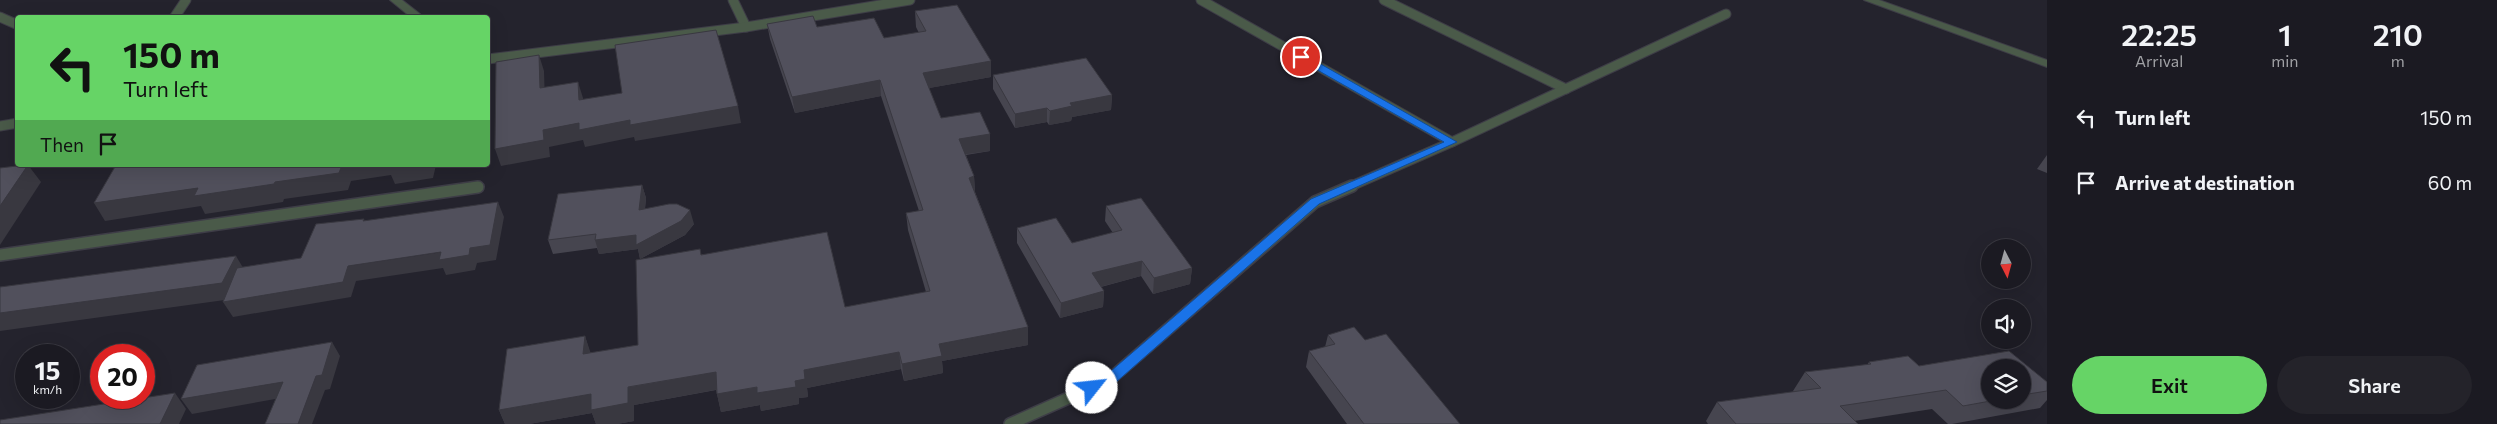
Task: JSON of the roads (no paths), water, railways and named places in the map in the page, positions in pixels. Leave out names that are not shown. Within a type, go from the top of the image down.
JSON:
[{"type":"street","points":[[395,0],[416,15]]},
{"type":"street","points":[[1869,0],[2047,64]]},
{"type":"lane","points":[[176,15],[186,0]]},
{"type":"lane","points":[[733,0],[746,26]]},
{"type":"lane","points":[[490,59],[746,26],[910,0]]},
{"type":"lane","points":[[1201,0],[1452,142]]},
{"type":"lane","points":[[1384,0],[1566,90]]},
{"type":"lane","points":[[1010,424],[1109,380],[1315,202],[1566,90],[1726,14]]},
{"type":"lane","points":[[0,17],[15,24]]},
{"type":"lane","points":[[0,126],[15,124]]},
{"type":"lane","points":[[0,255],[478,187]]}]
